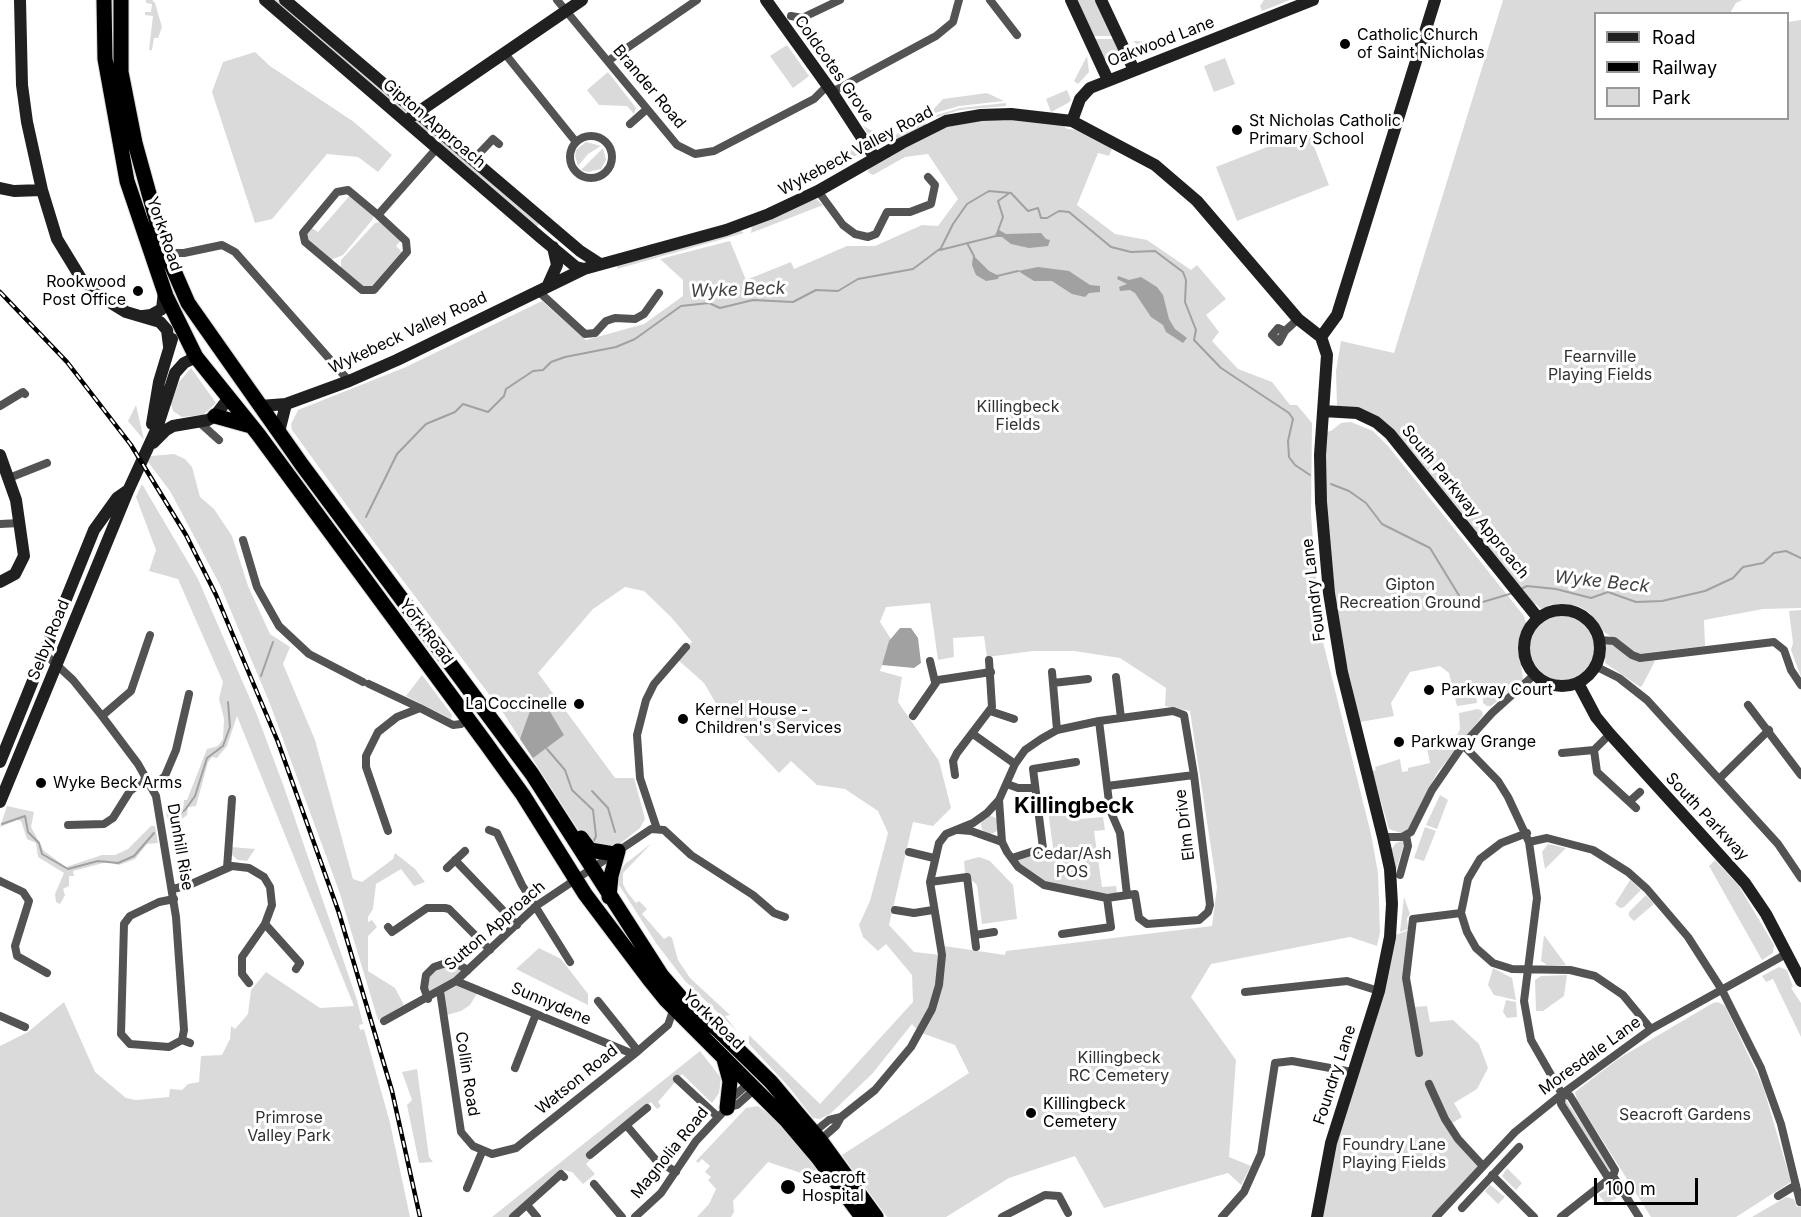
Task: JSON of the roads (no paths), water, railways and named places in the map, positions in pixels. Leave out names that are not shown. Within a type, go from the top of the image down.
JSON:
[{"type":"highway","name":"York Road","points":[[104,0],[105,59],[118,138],[144,238],[177,324],[196,357],[251,426],[352,570],[468,718],[523,795],[576,879],[618,937],[674,1008],[723,1056],[757,1083],[783,1117],[814,1139],[862,1217]]},
{"type":"highway","name":"York Road","points":[[121,0],[121,72],[144,177],[164,248],[188,303],[220,358],[260,406],[526,767],[609,897],[675,991],[757,1083],[814,1139],[876,1217]]},
{"type":"highway","points":[[196,357],[220,358],[229,386],[228,399]]},
{"type":"highway","points":[[215,416],[251,426]]},
{"type":"highway","points":[[526,767],[545,786],[587,848],[596,852],[616,852],[609,897]]},
{"type":"highway","points":[[576,879],[580,866],[578,846]]},
{"type":"highway","points":[[592,869],[589,884],[614,922],[618,937]]},
{"type":"highway","points":[[723,1056],[730,1081],[723,1113]]},
{"type":"street","points":[[20,0],[22,85],[27,122],[42,190],[57,239],[82,280],[104,298],[139,317],[160,322],[167,330],[169,346]]},
{"type":"street","name":"Gipton Approach","points":[[265,0],[576,267],[584,269]]},
{"type":"street","name":"Brander Road","points":[[557,0],[677,145],[695,154],[705,154],[936,36],[952,22],[959,0]]},
{"type":"street","points":[[406,122],[417,112],[491,61],[506,54],[582,0]]},
{"type":"street","points":[[608,61],[698,0]]},
{"type":"street","name":"Coldcotes Grove","points":[[766,0],[830,89],[875,158]]},
{"type":"street","points":[[791,16],[802,18],[840,0]]},
{"type":"street","points":[[990,0],[1017,35]]},
{"type":"street","points":[[1071,0],[1108,80]]},
{"type":"street","points":[[1101,0],[1134,70]]},
{"type":"street","name":"Oakwood Lane","points":[[1072,121],[1084,93],[1108,80],[1313,0]]},
{"type":"street","points":[[1322,337],[1337,315],[1435,0]]},
{"type":"street","name":"Gipton Approach","points":[[290,2],[580,251],[600,264]]},
{"type":"street","points":[[800,29],[802,18]]},
{"type":"street","points":[[506,54],[576,142]]},
{"type":"street","points":[[630,123],[647,109]]},
{"type":"street","name":"Wykebeck Valley Road","points":[[260,406],[286,404],[349,381],[584,269],[726,230],[818,191],[875,158],[946,122],[1011,114],[1072,121],[1134,152],[1176,181],[1216,220],[1298,319],[1322,337]]},
{"type":"street","points":[[588,136],[602,139],[607,144],[612,157],[607,170],[601,175],[587,177],[575,171],[570,153],[576,142],[588,136]]},
{"type":"street","points":[[473,160],[493,139],[499,144]]},
{"type":"street","points":[[378,215],[437,148]]},
{"type":"street","points":[[818,191],[843,225],[855,234],[868,237],[876,234],[887,212],[910,212],[931,204],[935,185],[928,177]]},
{"type":"street","points":[[0,188],[14,191],[42,190]]},
{"type":"street","points":[[348,190],[378,215],[406,241],[407,252],[374,290],[362,290],[305,242],[303,233],[337,192],[348,190]]},
{"type":"street","points":[[164,248],[178,253],[222,245],[235,252],[349,381]]},
{"type":"street","points":[[553,247],[557,264],[542,288],[585,334],[595,333],[606,321],[615,318],[635,319],[644,314],[659,293]]},
{"type":"street","points":[[139,317],[151,315],[162,309],[164,292]]},
{"type":"street","points":[[1285,331],[1298,319]]},
{"type":"street","name":"Selby Road","points":[[147,449],[159,382],[177,324]]},
{"type":"street","name":"Foundry Lane","points":[[1317,1217],[1331,1143],[1379,991],[1390,937],[1392,904],[1390,870],[1383,837],[1334,632],[1321,502],[1327,354],[1322,337]]},
{"type":"street","name":"Selby Road","points":[[0,802],[128,490],[165,406],[175,374],[184,363],[196,357]]},
{"type":"street","points":[[159,382],[170,418],[185,424]]},
{"type":"street","points":[[0,406],[23,392],[25,394]]},
{"type":"street","points":[[199,422],[219,440],[215,416],[228,399]]},
{"type":"street","points":[[279,432],[286,404]]},
{"type":"street","name":"South Parkway Approach","points":[[1323,411],[1357,413],[1376,422],[1390,434],[1538,618]]},
{"type":"street","name":"Selby Road","points":[[147,449],[166,430],[215,416]]},
{"type":"street","points":[[0,455],[9,478],[20,523],[24,556],[15,574],[0,582]]},
{"type":"street","points":[[9,478],[47,463]]},
{"type":"street","name":"Selby Road","points":[[0,762],[94,530],[117,498],[128,490]]},
{"type":"street","points":[[0,524],[20,523]]},
{"type":"street","points":[[243,540],[257,587],[279,626],[309,654],[453,725],[461,724],[468,718]]},
{"type":"street","points":[[1560,610],[1572,611],[1591,624],[1599,640],[1599,656],[1595,666],[1578,683],[1555,686],[1534,675],[1524,652],[1525,639],[1538,618],[1560,610]]},
{"type":"street","points":[[102,716],[131,691],[150,635]]},
{"type":"street","points":[[1599,640],[1614,641],[1632,655],[1640,658],[1770,642],[1782,646],[1791,670],[1801,685]]},
{"type":"street","points":[[686,647],[654,684],[646,700],[637,735],[640,778],[657,829],[664,830],[691,855],[726,877],[774,913],[785,917]]},
{"type":"street","name":"Dunhill Rise","points":[[45,654],[57,664],[102,716],[152,788],[164,834],[174,894],[186,1042],[169,1047],[130,1044],[122,1034],[124,924],[130,916],[174,894]]},
{"type":"street","points":[[956,775],[953,762],[990,711],[993,696],[990,660]]},
{"type":"street","points":[[930,661],[935,682]]},
{"type":"street","name":"South Parkway","points":[[1595,666],[1640,692],[1778,844],[1801,878]]},
{"type":"street","points":[[913,716],[935,682],[946,677],[991,672]]},
{"type":"street","points":[[1052,672],[1057,730]]},
{"type":"street","points":[[1383,837],[1406,836],[1412,832],[1432,790],[1463,745],[1492,713],[1534,675]]},
{"type":"street","points":[[1116,677],[1121,718]]},
{"type":"street","points":[[1053,683],[1088,679]]},
{"type":"street","name":"South Parkway","points":[[1578,683],[1596,717],[1610,734],[1746,883],[1788,953],[1801,981]]},
{"type":"street","points":[[152,788],[165,776],[173,758],[189,694]]},
{"type":"street","points":[[1748,705],[1801,774]]},
{"type":"street","points":[[388,831],[369,778],[366,756],[378,732],[397,717],[420,708]]},
{"type":"street","points":[[990,711],[1014,718]]},
{"type":"street","name":"Elm Drive","points":[[1015,764],[1025,750],[1057,730],[1099,721],[1173,711],[1184,715],[1187,722],[1210,905],[1208,912],[1199,920],[1147,924],[1139,918],[1135,894],[1127,895]]},
{"type":"street","points":[[999,800],[1002,842],[1027,875],[1044,885],[1107,898],[1127,895],[1120,833],[1110,810],[1099,721]]},
{"type":"street","points":[[1719,779],[1769,730]]},
{"type":"street","points":[[814,1139],[836,1126],[841,1117],[875,1090],[910,1047],[932,1009],[939,985],[942,955],[930,882],[939,843],[946,834],[973,823],[999,800],[1015,764],[973,734]]},
{"type":"street","points":[[1562,753],[1594,750],[1610,734]]},
{"type":"street","points":[[1463,745],[1498,781],[1527,833],[1538,898],[1526,971],[1524,1000],[1529,1031],[1546,1070],[1562,1094],[1570,1096],[1615,1170],[1613,1176],[1561,1217]]},
{"type":"street","points":[[1594,750],[1597,772],[1633,805],[1640,792]]},
{"type":"street","points":[[1012,858],[1043,848],[1033,769],[1076,762]]},
{"type":"street","points":[[1107,786],[1194,775]]},
{"type":"street","points":[[68,825],[105,824],[113,818],[130,791],[146,779]]},
{"type":"street","points":[[1006,784],[1018,788],[1035,788]]},
{"type":"street","points":[[227,868],[232,800]]},
{"type":"street","name":"Sutton Approach","points":[[384,1021],[428,999],[456,981],[536,906],[646,832],[657,829]]},
{"type":"street","points":[[489,830],[497,833],[522,885],[570,962]]},
{"type":"street","points":[[956,830],[971,831],[1002,842]]},
{"type":"street","points":[[1527,833],[1501,843],[1480,859],[1468,879],[1461,913],[1467,932],[1485,958],[1503,967],[1526,971],[1570,970],[1595,976],[1623,995],[1651,1029]]},
{"type":"street","points":[[1400,875],[1408,846],[1406,836]]},
{"type":"street","points":[[1529,842],[1547,838],[1580,845],[1628,872],[1651,892],[1688,937],[1722,990],[1747,1038],[1772,1097],[1800,1203]]},
{"type":"street","points":[[447,868],[465,851]]},
{"type":"street","points":[[909,852],[934,858]]},
{"type":"street","points":[[455,860],[517,925]]},
{"type":"street","points":[[174,894],[227,868],[249,867],[267,882],[272,905],[265,924],[242,957],[242,974],[249,983]]},
{"type":"street","points":[[930,882],[967,877],[976,947]]},
{"type":"street","points":[[0,881],[23,892],[29,901],[15,946],[17,956],[46,973]]},
{"type":"street","points":[[1062,934],[1111,927],[1107,898]]},
{"type":"street","points":[[388,927],[392,932],[427,908],[449,909],[490,950]]},
{"type":"street","points":[[895,910],[914,913],[933,910]]},
{"type":"street","points":[[1419,1053],[1406,978],[1413,919],[1461,913]]},
{"type":"street","points":[[265,924],[300,963],[296,969]]},
{"type":"street","points":[[975,935],[994,932]]},
{"type":"street","name":"Moresdale Lane","points":[[1436,1217],[1515,1132],[1562,1094],[1651,1029],[1788,953]]},
{"type":"street","points":[[428,999],[424,988],[426,975],[434,967],[446,963],[458,964],[468,970]]},
{"type":"street","name":"Sunnydene","points":[[456,981],[636,1053]]},
{"type":"street","points":[[1245,992],[1347,981],[1379,991]]},
{"type":"street","name":"Collin Road","points":[[440,992],[461,1132],[473,1146],[482,1152]]},
{"type":"street","points":[[598,1001],[636,1053]]},
{"type":"street","name":"Watson Road","points":[[482,1152],[492,1154],[516,1148],[665,1028],[674,1008]]},
{"type":"street","points":[[515,1068],[536,1014]]},
{"type":"street","points":[[0,1016],[25,1027]]},
{"type":"street","points":[[1221,1217],[1244,1192],[1261,1154],[1275,1063],[1292,1060],[1352,1072]]},
{"type":"street","points":[[677,1079],[723,1113]]},
{"type":"street","name":"Magnolia Road","points":[[635,1217],[652,1202],[676,1172],[696,1141],[723,1113],[737,1105],[757,1083]]},
{"type":"street","points":[[1429,1084],[1454,1132],[1482,1165]]},
{"type":"street","points":[[590,1155],[647,1108]]},
{"type":"street","points":[[627,1126],[655,1159],[676,1172]]},
{"type":"street","points":[[1462,1208],[1519,1147]]},
{"type":"street","points":[[468,1188],[482,1152]]},
{"type":"street","points":[[513,1217],[561,1174],[564,1177]]},
{"type":"street","points":[[1492,1175],[1534,1217]]},
{"type":"street","points":[[1613,1176],[1639,1217]]},
{"type":"street","points":[[594,1184],[622,1217]]},
{"type":"street","points":[[1778,1196],[1796,1185]]},
{"type":"street","points":[[1002,1217],[1044,1195],[1059,1196],[1068,1213]]},
{"type":"street","points":[[527,1205],[537,1217]]},
{"type":"waterway","name":"Wyke Beck","points":[[366,517],[397,454],[426,424],[455,412],[463,404],[488,412],[504,396],[506,389],[533,371],[543,370],[551,362],[565,357],[616,347],[635,339],[681,306],[709,303],[720,308],[753,300],[793,302],[816,290],[838,291],[858,279],[913,269],[941,248],[953,224],[967,204],[989,191],[1011,193],[1028,211],[1038,208],[1041,218],[1047,218],[1059,211],[1069,212],[1111,247],[1131,252],[1155,251],[1183,272],[1186,280],[1185,302],[1196,330],[1194,340],[1221,368],[1289,413],[1293,419],[1288,441],[1289,457],[1295,465],[1310,475]]},
{"type":"waterway","name":"Wyke Beck","points":[[940,250],[996,236],[1003,217],[998,201],[1008,194]]},
{"type":"waterway","points":[[967,243],[974,256]]},
{"type":"waterway","points":[[997,276],[1018,271]]},
{"type":"waterway","name":"Wyke Beck","points":[[1331,484],[1349,491],[1366,503],[1382,524],[1430,548],[1463,602],[1476,604],[1513,593]]},
{"type":"waterway","name":"Wyke Beck","points":[[1521,589],[1527,586],[1556,589],[1591,598],[1608,592],[1636,602],[1662,601],[1705,591],[1733,578],[1743,567],[1763,563],[1774,553],[1786,551],[1801,558]]},
{"type":"waterway","name":"Wyke Beck","points":[[261,676],[273,642]]},
{"type":"waterway","name":"Wyke Beck","points":[[169,821],[185,810],[195,796],[207,758],[223,746],[230,727],[228,702]]},
{"type":"waterway","points":[[547,749],[565,770],[572,790],[593,810],[596,836],[593,843]]},
{"type":"waterway","points":[[592,791],[608,808],[615,832]]},
{"type":"waterway","name":"Wyke Beck","points":[[2,824],[25,816],[28,832],[39,843],[42,854],[68,869],[98,861],[118,863],[134,856],[154,833]]},
{"type":"railway","points":[[0,292],[67,362],[131,445],[186,535],[216,595],[278,742],[339,913],[392,1091],[420,1217]]},
{"type":"place","name":"Catholic Church of Saint Nicholas","points":[[1345,44]]},
{"type":"place","name":"St Nicholas Catholic Primary School","points":[[1237,130]]},
{"type":"place","name":"Rookwood Post Office","points":[[138,291]]},
{"type":"place","name":"Parkway Court","points":[[1429,690]]},
{"type":"place","name":"La Coccinelle","points":[[579,704]]},
{"type":"place","name":"Kernel House - Children's Services","points":[[683,719]]},
{"type":"place","name":"Parkway Grange","points":[[1399,742]]},
{"type":"place","name":"Wyke Beck Arms","points":[[41,783]]},
{"type":"place","name":"Killingbeck Cemetery","points":[[1031,1113]]},
{"type":"place","name":"Seacroft Hospital","points":[[788,1187]]},
{"type":"district","name":"Killingbeck","points":[[1074,806]]},
{"type":"park label","name":"Fearnville Playing Fields","points":[[1600,366]]},
{"type":"park label","name":"Killingbeck Fields","points":[[1018,416]]},
{"type":"park label","name":"Gipton Recreation Ground","points":[[1410,594]]},
{"type":"park label","name":"Cedar/Ash POS","points":[[1072,863]]},
{"type":"park label","name":"Killingbeck RC Cemetery","points":[[1119,1067]]},
{"type":"park label","name":"Seacroft Gardens","points":[[1685,1115]]},
{"type":"park label","name":"Primrose Valley Park","points":[[289,1127]]},
{"type":"park label","name":"Foundry Lane Playing Fields","points":[[1394,1154]]}]
